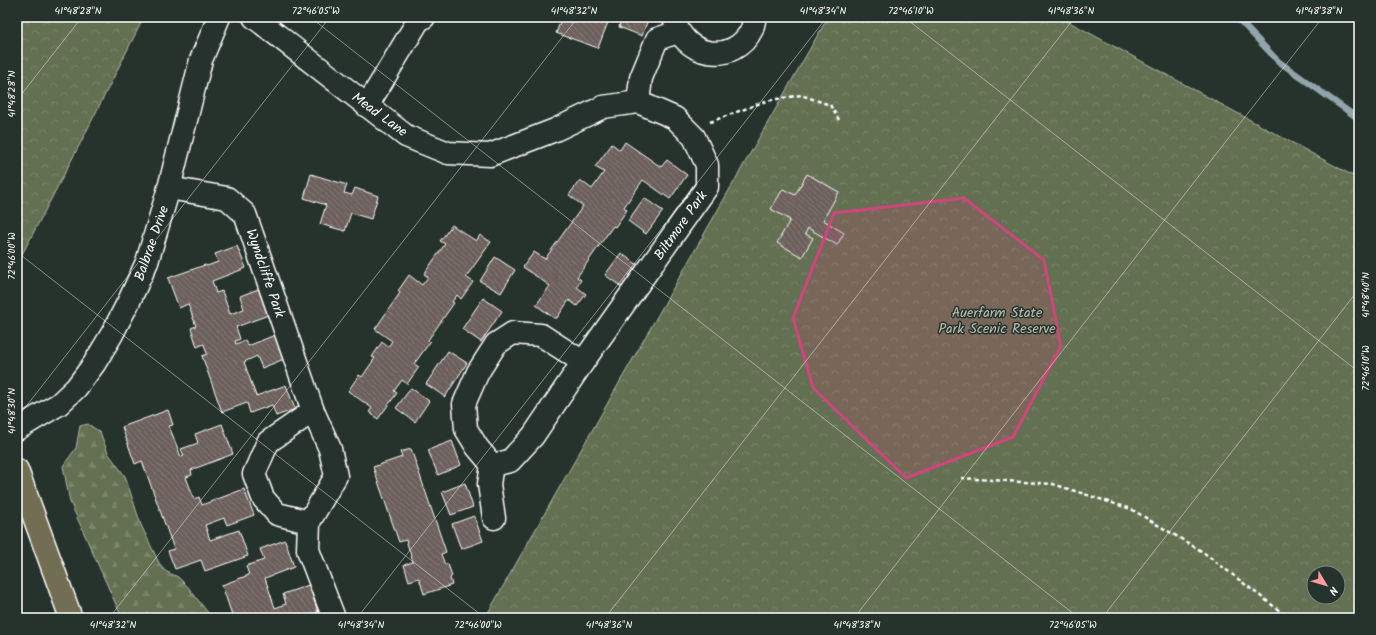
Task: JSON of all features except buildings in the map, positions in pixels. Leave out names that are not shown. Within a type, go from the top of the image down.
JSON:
[{"type":"main road","points":[[17,470],[71,618]]},
{"type":"street","name":"Balbrae Drive","points":[[17,429],[59,404],[76,388],[94,364],[112,334],[147,262],[169,188],[201,60],[219,17]]},
{"type":"street","name":"Mead Lane","points":[[254,17],[406,136],[448,153],[490,155],[555,130],[603,107],[638,102]]},
{"type":"street","points":[[367,106],[418,21],[424,17]]},
{"type":"street","points":[[638,102],[641,78],[658,39],[676,24],[686,42],[697,49],[709,53],[722,52],[734,48],[744,40],[752,29],[755,17]]},
{"type":"street","name":"Biltmore Park","points":[[492,465],[510,461],[533,436],[583,362],[707,187],[707,165],[694,137],[675,118],[638,102]]},
{"type":"street","name":"Wyndcliffe Park","points":[[169,188],[227,198],[245,214],[313,411],[330,449],[336,476],[309,522],[308,550],[334,618]]},
{"type":"street","points":[[494,518],[489,484],[492,465],[477,447],[466,429],[464,404],[478,372],[496,344],[513,333],[541,335],[583,362]]},
{"type":"street","points":[[309,522],[277,514],[263,498],[254,474],[268,442],[313,411]]},
{"type":"path","points":[[691,134],[706,123],[766,101],[801,96],[830,105],[839,120]]},
{"type":"path","points":[[961,478],[1053,484],[1131,508],[1202,552],[1289,618]]},
{"type":"highlighted area","points":[[964,198],[1044,260],[1061,346],[1013,437],[906,478],[813,388],[793,318],[834,213]]},
{"type":"green space","points":[[17,17],[144,17],[17,264]]},
{"type":"green space","name":"Auerfarm State Park Scenic Reserve","points":[[828,17],[1060,17],[1359,179],[1359,618],[485,618]]},
{"type":"green space","points":[[88,424],[100,432],[108,453],[125,476],[141,525],[160,565],[165,571],[178,577],[188,587],[212,618],[122,618],[70,502],[63,466],[76,448],[80,426]]},
{"type":"waterway","points":[[1231,17],[1241,22],[1278,61],[1359,119]]}]
